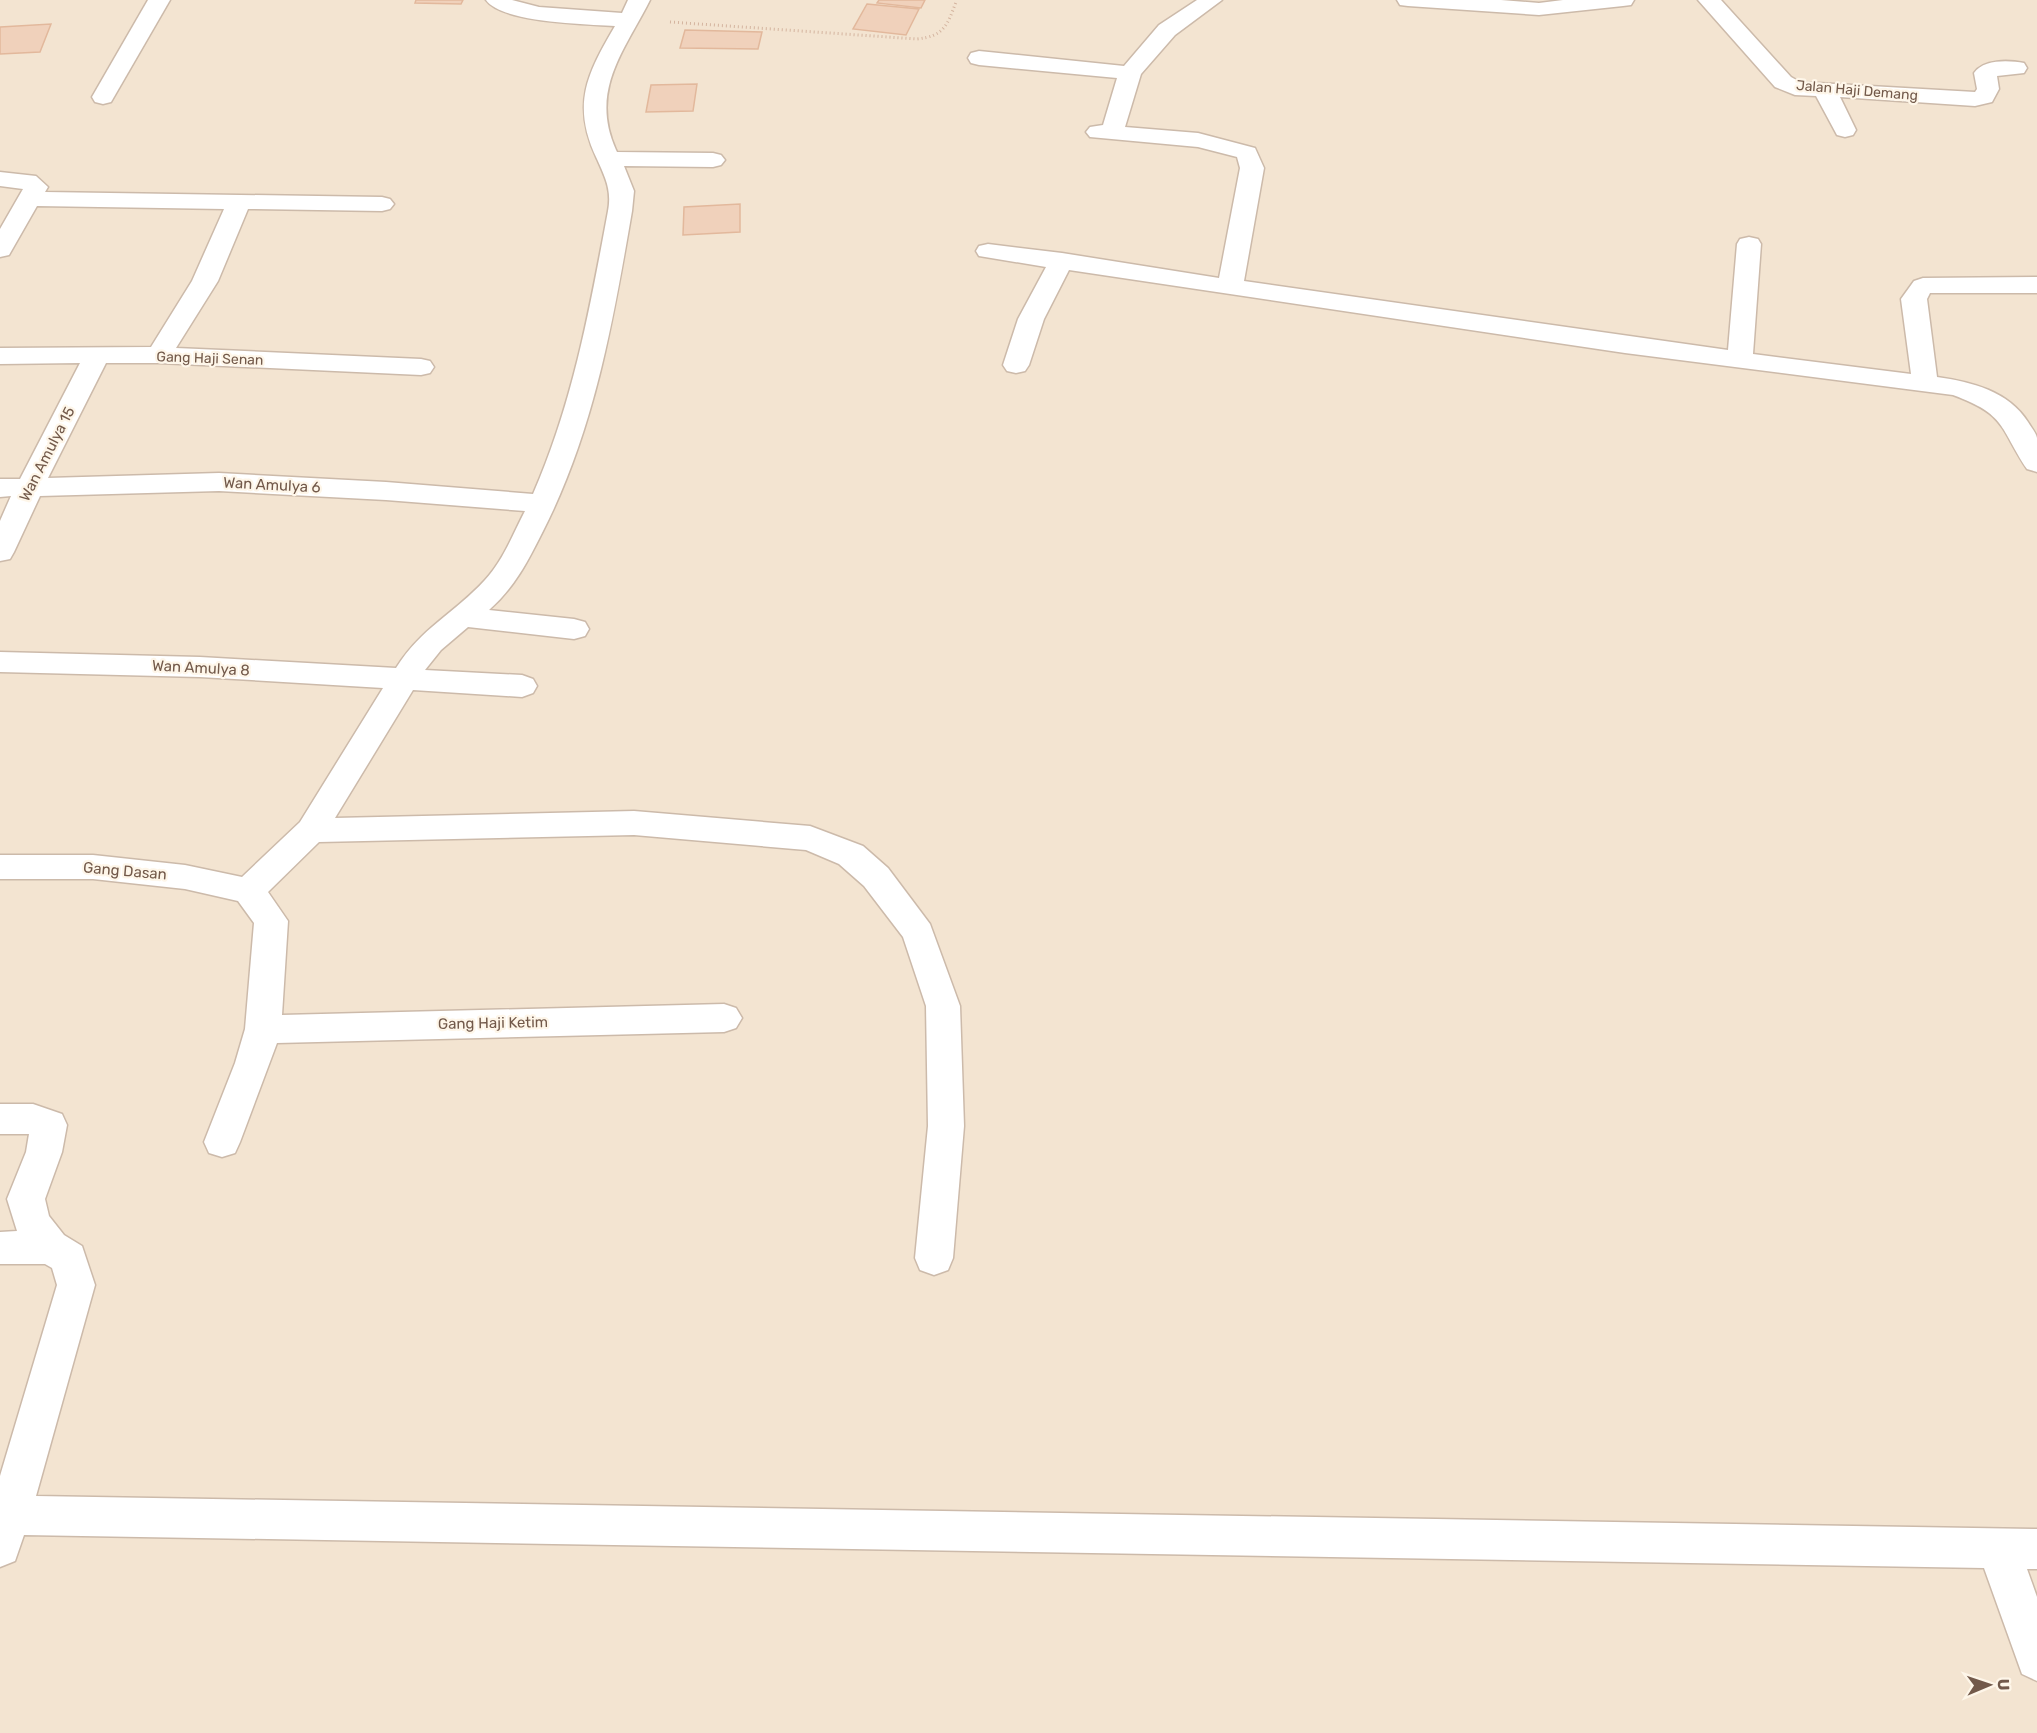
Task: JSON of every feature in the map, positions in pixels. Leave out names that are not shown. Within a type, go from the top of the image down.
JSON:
[{"type":"street","points":[[103,97],[159,0]]},
{"type":"street","points":[[496,0],[506,8],[539,13],[635,10]]},
{"type":"street","points":[[1211,0],[1167,30],[1130,73],[1105,132],[1178,137],[1234,148],[1247,153],[1252,168],[1230,287]]},
{"type":"street","points":[[1408,0],[1539,9],[1623,0]]},
{"type":"street","name":"Jalan Haji Demang","points":[[1709,0],[1783,82],[1795,88],[1975,99],[1984,97],[1988,89],[1985,73],[1994,69],[2016,68]]},
{"type":"street","points":[[222,1142],[263,1029],[271,921],[249,891],[311,830],[402,679],[434,638],[489,596],[508,572],[544,504],[576,419],[606,298],[622,190],[598,136],[592,111],[596,82],[607,57],[635,10]]},
{"type":"street","points":[[979,58],[1130,73]]},
{"type":"street","points":[[1825,91],[1845,130]]},
{"type":"street","points":[[608,159],[713,160]]},
{"type":"street","points":[[0,179],[28,181],[36,187],[0,250]]},
{"type":"street","points":[[30,199],[382,204]]},
{"type":"street","points":[[159,356],[205,281],[239,203]]},
{"type":"street","points":[[1740,360],[1749,244]]},
{"type":"street","points":[[988,251],[1740,360],[1958,388],[1989,398],[2003,407],[2016,423],[2037,462]]},
{"type":"street","points":[[1016,364],[1031,320],[1062,260]]},
{"type":"street","points":[[1925,384],[1914,299],[1923,286],[2037,285]]},
{"type":"street","name":"Gang Haji Senan","points":[[0,356],[159,356],[421,367]]},
{"type":"street","name":"Wan Amulya 15","points":[[0,552],[29,488],[96,357]]},
{"type":"street","name":"Wan Amulya 6","points":[[0,488],[219,482],[386,491],[544,504]]},
{"type":"street","points":[[464,617],[574,628]]},
{"type":"street","name":"Wan Amulya 8","points":[[0,662],[200,667],[522,687]]},
{"type":"street","points":[[311,830],[634,823],[810,838],[851,855],[876,877],[918,933],[943,1006],[946,1126],[934,1258]]},
{"type":"street","name":"Gang Dasan","points":[[0,867],[93,867],[185,877],[249,891]]},
{"type":"street","name":"Gang Haji Ketim","points":[[263,1029],[724,1018]]},
{"type":"street","points":[[0,1119],[33,1119],[48,1125],[44,1152],[26,1199],[32,1223],[51,1247],[68,1258],[76,1285],[3,1526],[2018,1549],[2037,1659]]},
{"type":"street","points":[[0,1248],[51,1247]]},
{"type":"path","points":[[635,10],[809,32],[918,39],[934,38],[945,30],[956,2]]},
{"type":"shaded area","points":[[0,0],[2037,0],[2037,1733],[0,1733]]},
{"type":"building","points":[[416,0],[463,0],[461,4],[415,3]]},
{"type":"building","points":[[879,0],[925,0],[921,8],[877,3]]},
{"type":"building","points":[[867,4],[919,9],[906,35],[853,29]]},
{"type":"building","points":[[51,24],[40,52],[0,54],[0,27]]},
{"type":"building","points":[[685,30],[762,32],[758,49],[680,48]]},
{"type":"building","points":[[697,84],[693,111],[646,112],[651,85]]},
{"type":"building","points":[[740,204],[740,232],[683,235],[684,207]]}]
